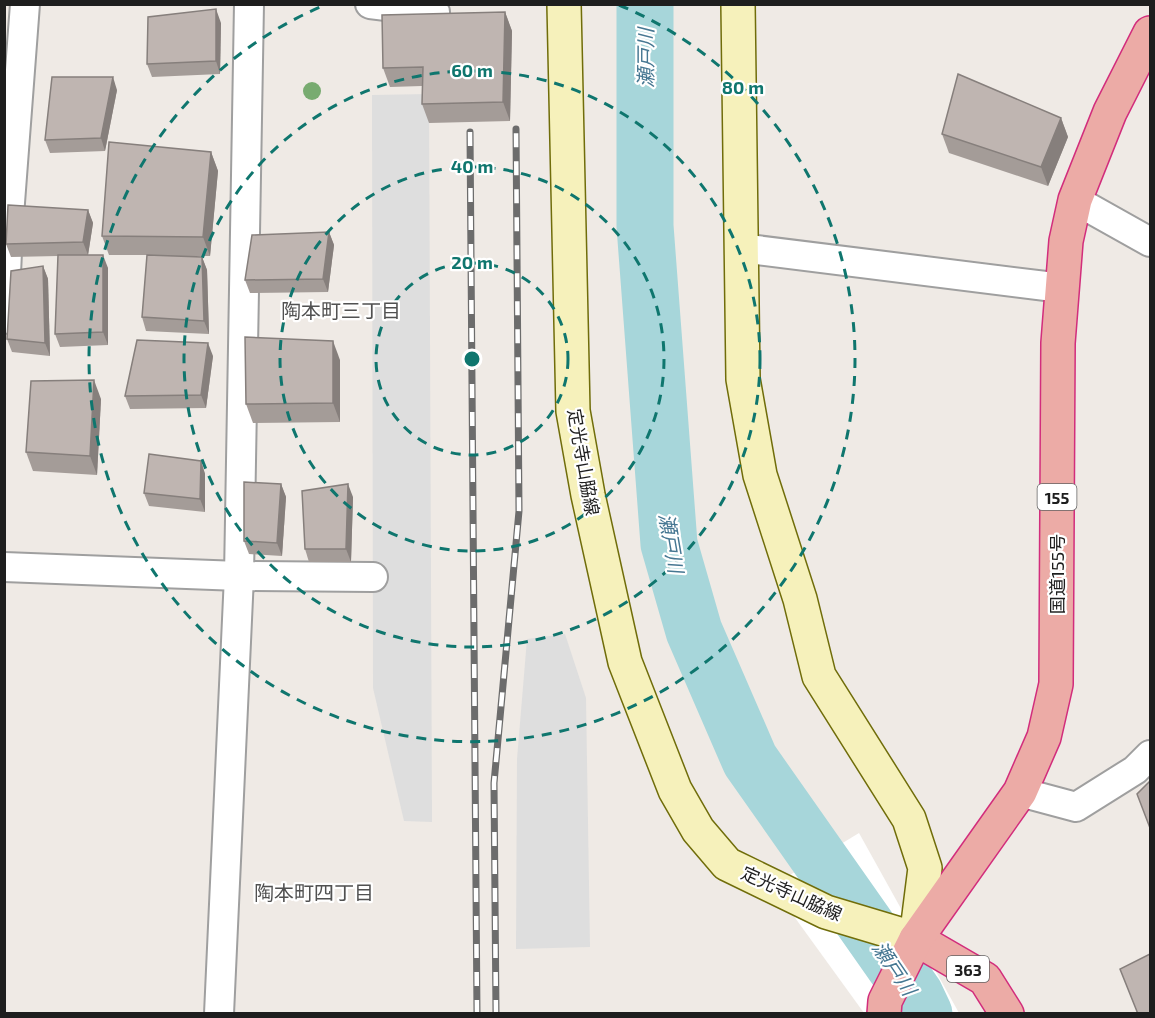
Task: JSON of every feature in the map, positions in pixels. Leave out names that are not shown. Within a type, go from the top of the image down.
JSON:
[{"type":"highway","name":"国道155号","points":[[884,1014],[885,1001],[916,939],[1020,792],[1044,737],[1056,684],[1058,343],[1066,242],[1075,200],[1110,112],[1150,33]]},
{"type":"highway","name":"363","points":[[916,939],[985,979],[1007,1014]]},
{"type":"main road","name":"定光寺山脇線","points":[[564,4],[573,411],[588,495],[625,662],[675,790],[698,830],[727,864],[826,912],[916,939]]},
{"type":"main road","points":[[738,4],[743,379],[760,475],[800,599],[819,676],[909,819],[925,868],[916,939]]},
{"type":"street","points":[[4,319],[6,229],[25,4]]},
{"type":"street","points":[[219,1014],[239,576],[249,4]]},
{"type":"street","points":[[370,4],[435,12]]},
{"type":"street","points":[[1075,200],[1150,242]]},
{"type":"street","points":[[740,248],[1062,288]]},
{"type":"street","points":[[4,567],[239,576],[373,577]]},
{"type":"street","points":[[1020,792],[1076,807],[1135,770],[1150,755]]},
{"type":"shaded area","points":[[429,94],[432,822],[404,821],[373,688],[372,95]]},
{"type":"shaded area","points":[[565,634],[586,698],[590,947],[516,949],[517,759],[527,639]]},
{"type":"pier","points":[[859,833],[959,1013],[864,1013],[772,886]]},
{"type":"building","points":[[216,9],[216,61],[147,64],[148,17]]},
{"type":"building","points":[[505,12],[503,102],[422,104],[423,67],[383,68],[382,15]]},
{"type":"building","points":[[958,74],[1061,118],[1041,167],[942,134]]},
{"type":"building","points":[[52,77],[113,77],[101,138],[45,140]]},
{"type":"building","points":[[109,142],[211,152],[203,237],[102,236]]},
{"type":"building","points":[[8,205],[88,210],[83,242],[6,244]]},
{"type":"building","points":[[329,232],[323,279],[245,280],[252,235]]},
{"type":"building","points":[[58,255],[103,255],[103,332],[55,334]]},
{"type":"building","points":[[147,255],[202,257],[204,321],[142,317]]},
{"type":"building","points":[[43,266],[45,343],[7,339],[11,271]]},
{"type":"building","points":[[245,337],[333,341],[333,403],[246,404]]},
{"type":"building","points":[[137,340],[208,343],[201,395],[125,396]]},
{"type":"building","points":[[94,380],[90,456],[26,452],[31,381]]},
{"type":"building","points":[[149,454],[201,461],[200,499],[144,493]]},
{"type":"building","points":[[244,482],[281,484],[277,543],[244,541]]},
{"type":"building","points":[[348,484],[346,549],[305,549],[302,491]]},
{"type":"building","points":[[1150,781],[1150,828],[1137,794]]},
{"type":"building","points":[[1150,954],[1150,1014],[1138,1014],[1120,969]]},
{"type":"waterway","name":"瀬戸川","points":[[645,4],[645,226],[669,544],[694,631],[750,760],[915,995],[924,1014]]},
{"type":"railway","points":[[496,1014],[494,783],[519,511],[516,129]]},
{"type":"railway","points":[[470,132],[477,1014]]},
{"type":"district","name":"陶本町三丁目","points":[[341,310]]},
{"type":"district","name":"陶本町四丁目","points":[[314,892]]}]
